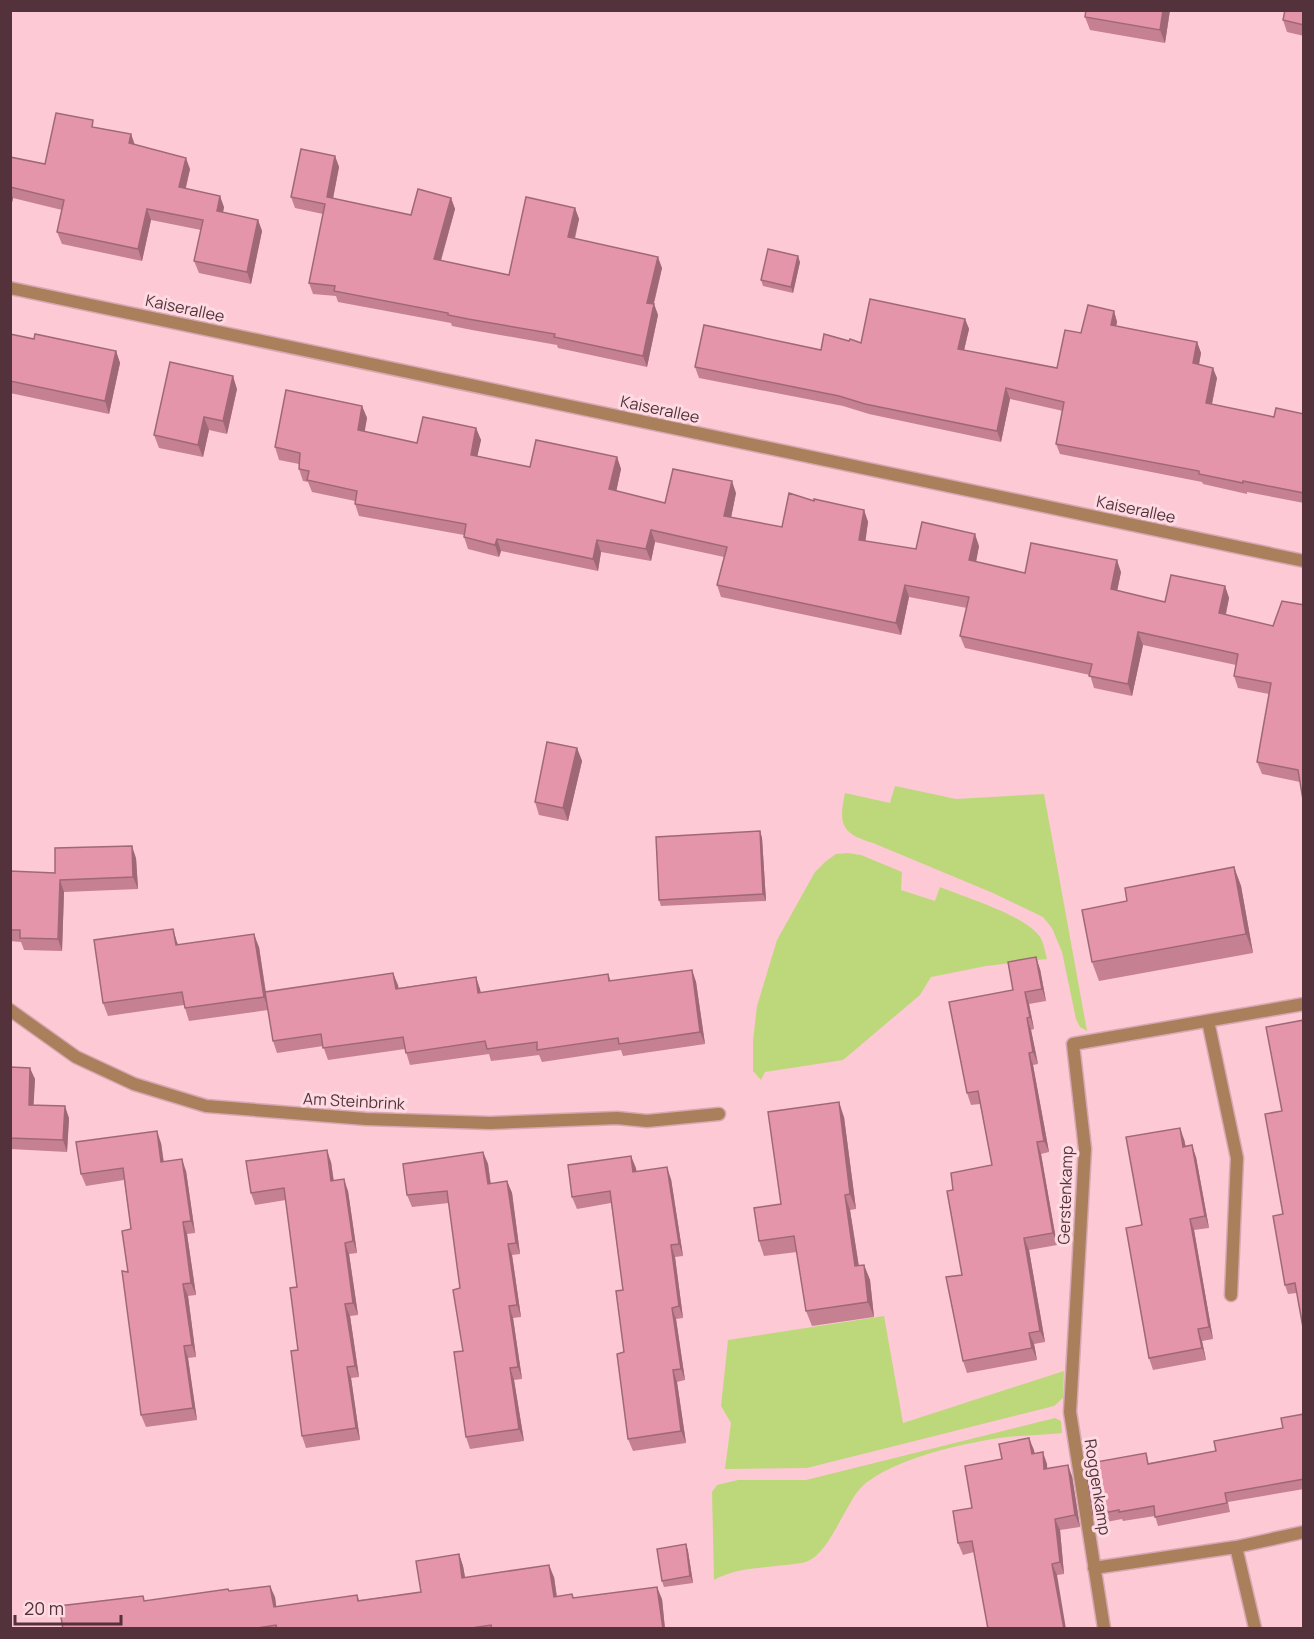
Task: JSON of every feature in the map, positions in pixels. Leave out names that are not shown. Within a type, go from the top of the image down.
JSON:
[{"type":"street","name":"Kaiserallee","points":[[10,288],[1304,561]]},
{"type":"street","name":"Gerstenkamp","points":[[1070,1412],[1085,1149],[1073,1044],[1304,1004]]},
{"type":"street","name":"Am Steinbrink","points":[[10,1010],[76,1057],[134,1084],[206,1106],[366,1119],[490,1123],[617,1118],[647,1121],[719,1114]]},
{"type":"street","points":[[1208,1021],[1237,1158],[1231,1295]]},
{"type":"street","name":"Roggenkamp","points":[[1070,1412],[1104,1629]]},
{"type":"street","points":[[1094,1568],[1236,1547],[1304,1532]]},
{"type":"street","points":[[1236,1547],[1255,1629]]},
{"type":"green space","points":[[895,786],[956,799],[1044,794],[1087,1031],[1080,1027],[1076,1019],[1062,952],[1052,928],[1043,917],[993,893],[863,840],[845,827],[842,813],[845,793],[890,803]]},
{"type":"green space","points":[[836,854],[861,855],[902,872],[901,890],[935,901],[940,887],[1009,915],[1033,929],[1040,937],[1047,959],[986,966],[931,977],[920,995],[843,1060],[765,1072],[761,1080],[753,1071],[753,1041],[757,1006],[777,940],[815,872]]},
{"type":"green space","points":[[884,1316],[903,1423],[1064,1371],[1063,1398],[1054,1406],[807,1468],[725,1469],[731,1423],[721,1406],[728,1340]]},
{"type":"green space","points":[[1055,1418],[1061,1421],[1062,1433],[1007,1437],[970,1443],[927,1454],[887,1470],[870,1480],[858,1491],[829,1540],[808,1561],[739,1571],[714,1580],[712,1492],[717,1485],[738,1480],[806,1480]]},
{"type":"building","points":[[1086,10],[1163,10],[1160,30],[1085,17]]},
{"type":"building","points":[[1285,10],[1304,10],[1304,25],[1283,20]]},
{"type":"building","points":[[56,113],[93,120],[92,127],[131,134],[129,143],[186,158],[179,187],[220,196],[217,211],[258,220],[247,272],[194,261],[203,220],[147,209],[138,249],[57,232],[64,200],[10,187],[10,157],[45,164]]},
{"type":"building","points":[[301,149],[335,156],[327,197],[411,215],[418,189],[451,198],[434,259],[509,275],[526,197],[575,208],[568,237],[658,257],[647,303],[654,304],[643,356],[554,337],[555,334],[448,315],[448,313],[334,291],[335,286],[309,283],[325,204],[291,197]]},
{"type":"building","points":[[768,249],[798,256],[791,287],[761,280]]},
{"type":"building","points":[[870,299],[965,319],[958,349],[1057,368],[1065,330],[1081,333],[1088,305],[1114,311],[1111,325],[1197,342],[1193,363],[1213,368],[1206,403],[1274,417],[1276,408],[1304,414],[1304,493],[1243,481],[1243,483],[1199,474],[1199,471],[1056,444],[1064,402],[1006,388],[997,431],[695,367],[704,325],[821,350],[824,334],[861,343]]},
{"type":"building","points":[[10,334],[34,339],[35,334],[116,351],[105,401],[10,381]]},
{"type":"building","points":[[170,362],[233,376],[223,421],[204,417],[198,445],[154,435]]},
{"type":"building","points":[[286,390],[362,406],[358,430],[417,443],[423,417],[476,428],[471,455],[530,467],[536,440],[617,457],[609,489],[665,503],[673,469],[732,481],[724,516],[782,527],[789,493],[814,501],[814,499],[864,510],[859,540],[916,549],[922,522],[975,534],[969,560],[1025,573],[1031,543],[1117,560],[1111,589],[1165,602],[1171,575],[1225,586],[1219,613],[1273,626],[1282,601],[1304,605],[1304,806],[1298,770],[1257,762],[1271,683],[1234,676],[1238,654],[1138,632],[1128,684],[1089,676],[1092,664],[960,636],[969,597],[905,585],[896,623],[717,585],[727,547],[651,530],[646,549],[597,540],[593,559],[497,539],[495,545],[464,537],[466,524],[355,504],[357,491],[307,480],[309,471],[299,469],[300,453],[275,447]]},
{"type":"building","points":[[547,742],[577,748],[563,808],[535,802]]},
{"type":"building","points":[[760,831],[763,894],[659,900],[656,837]]},
{"type":"building","points":[[132,846],[133,877],[60,880],[58,939],[20,938],[20,930],[10,930],[10,871],[55,873],[55,848]]},
{"type":"building","points":[[1234,867],[1246,934],[1092,962],[1082,910],[1127,901],[1125,888]]},
{"type":"building","points":[[173,929],[176,945],[254,934],[264,997],[185,1008],[182,992],[103,1003],[94,940]]},
{"type":"building","points":[[1036,957],[1042,989],[1025,992],[1033,1052],[1029,1053],[1044,1141],[1037,1142],[1053,1233],[1024,1238],[1040,1331],[1029,1333],[1032,1348],[963,1361],[946,1277],[962,1275],[947,1191],[953,1190],[951,1173],[992,1165],[978,1091],[967,1093],[949,1002],[1013,990],[1008,962]]},
{"type":"building","points":[[692,970],[700,1032],[619,1044],[618,1038],[537,1050],[537,1042],[487,1049],[485,1041],[406,1053],[403,1037],[323,1048],[321,1034],[273,1041],[265,992],[393,973],[396,989],[476,977],[478,993],[608,974],[609,981]]},
{"type":"building","points":[[1304,1020],[1304,1333],[1295,1283],[1285,1285],[1273,1216],[1283,1214],[1265,1114],[1282,1111],[1266,1027]]},
{"type":"building","points":[[10,1067],[30,1068],[29,1105],[65,1106],[63,1140],[10,1138]]},
{"type":"building","points":[[839,1102],[850,1194],[845,1195],[855,1266],[864,1265],[868,1302],[806,1311],[794,1236],[759,1241],[754,1208],[781,1204],[768,1112]]},
{"type":"building","points":[[1180,1128],[1183,1147],[1192,1145],[1205,1216],[1190,1219],[1209,1327],[1198,1329],[1202,1348],[1149,1358],[1126,1228],[1142,1225],[1126,1137]]},
{"type":"building","points":[[157,1131],[161,1162],[182,1159],[191,1221],[183,1222],[191,1283],[183,1284],[192,1345],[184,1346],[193,1408],[141,1415],[122,1271],[128,1272],[122,1231],[131,1229],[123,1168],[81,1174],[76,1142]]},
{"type":"building","points":[[327,1150],[331,1181],[344,1179],[353,1241],[345,1243],[353,1303],[345,1304],[355,1366],[347,1367],[356,1428],[302,1436],[291,1351],[298,1350],[290,1288],[297,1287],[284,1188],[251,1193],[246,1161]]},
{"type":"building","points":[[483,1152],[488,1184],[507,1181],[516,1243],[508,1244],[517,1305],[509,1306],[518,1367],[510,1368],[519,1429],[466,1437],[454,1352],[463,1351],[453,1290],[460,1288],[447,1191],[407,1195],[403,1164]]},
{"type":"building","points":[[631,1156],[633,1172],[667,1167],[679,1244],[671,1245],[679,1306],[672,1308],[681,1369],[673,1370],[681,1431],[628,1439],[617,1354],[624,1352],[616,1291],[623,1290],[610,1191],[572,1197],[568,1165]]},
{"type":"building","points":[[1304,1414],[1304,1479],[1225,1493],[1227,1503],[1155,1517],[1154,1506],[1093,1515],[1085,1464],[1146,1453],[1148,1464],[1216,1451],[1214,1441],[1283,1428],[1281,1418]]},
{"type":"building","points":[[1029,1438],[1032,1454],[1043,1452],[1044,1469],[1068,1465],[1075,1515],[1055,1519],[1060,1562],[1052,1564],[1064,1629],[988,1629],[972,1541],[958,1543],[953,1511],[972,1508],[965,1466],[1002,1459],[999,1444]]},
{"type":"building","points":[[686,1544],[690,1576],[662,1581],[657,1549]]},
{"type":"building","points":[[459,1554],[462,1578],[549,1565],[554,1597],[572,1594],[573,1598],[657,1587],[663,1629],[492,1629],[491,1625],[465,1629],[277,1629],[276,1625],[250,1629],[63,1629],[59,1606],[143,1596],[144,1601],[228,1589],[229,1591],[270,1586],[274,1607],[357,1595],[358,1601],[421,1592],[416,1561]]}]
